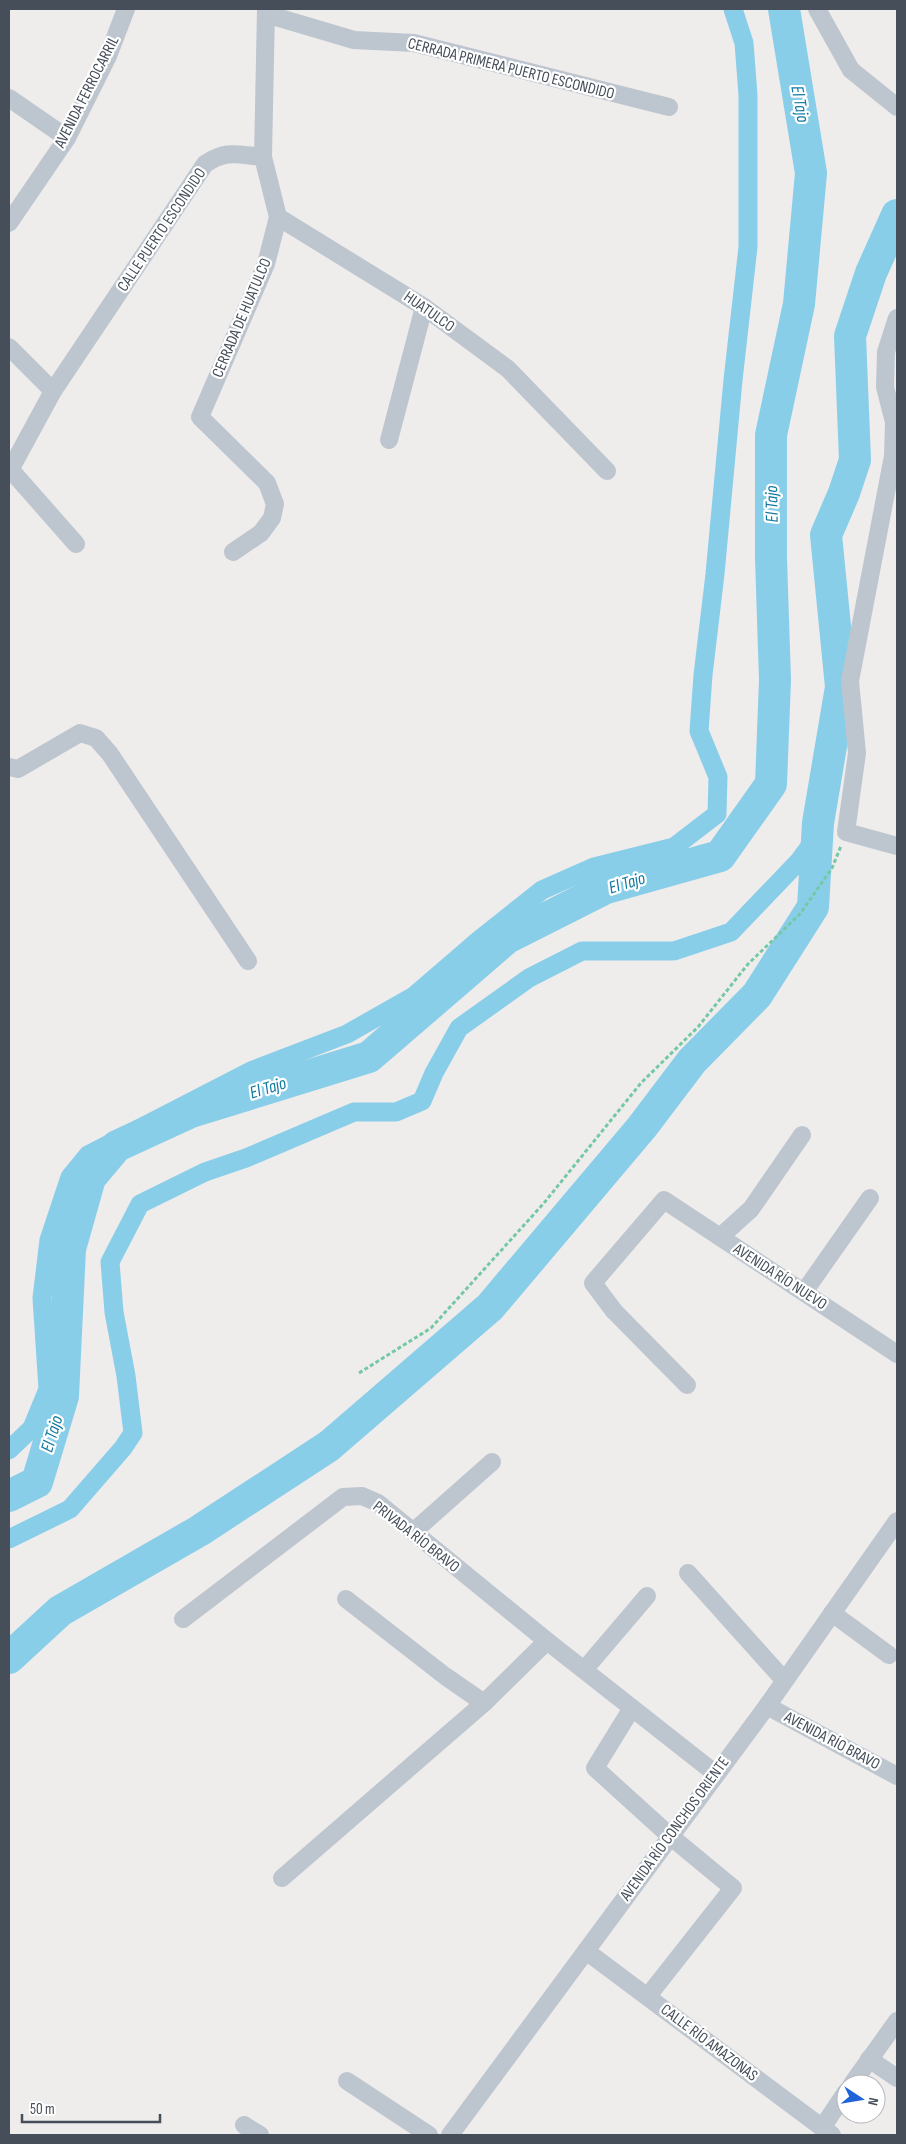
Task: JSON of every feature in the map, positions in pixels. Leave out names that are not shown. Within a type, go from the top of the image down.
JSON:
[{"type":"street","name":"AVENIDA FERROCARRIL","points":[[9,223],[67,138],[108,56],[126,9]]},
{"type":"street","points":[[817,9],[851,70],[897,106]]},
{"type":"street","points":[[266,11],[263,157],[278,217]]},
{"type":"street","name":"CERRADA PRIMERA PUERTO ESCONDIDO","points":[[266,11],[354,40],[414,43],[669,107]]},
{"type":"street","points":[[9,98],[67,138]]},
{"type":"street","name":"CALLE PUERTO ESCONDIDO","points":[[10,471],[53,391],[205,164],[218,155],[231,154],[263,157]]},
{"type":"street","name":"HUATULCO","points":[[278,217],[424,307],[508,369],[607,471]]},
{"type":"street","name":"CERRADA DE HUATULCO","points":[[233,552],[260,534],[272,518],[275,504],[267,483],[200,417],[266,264],[278,217]]},
{"type":"street","points":[[389,440],[424,307]]},
{"type":"street","points":[[897,318],[886,352],[885,387],[894,422],[893,456],[850,681],[857,753],[846,832],[897,846]]},
{"type":"street","points":[[9,347],[53,391]]},
{"type":"street","points":[[10,471],[76,544]]},
{"type":"street","points":[[9,767],[18,769],[80,734],[96,738],[110,754],[248,962]]},
{"type":"street","points":[[720,1237],[751,1209],[802,1136]]},
{"type":"street","points":[[804,1292],[870,1198]]},
{"type":"street","name":"AVENIDA RÍO NUEVO","points":[[687,1385],[614,1311],[593,1283],[664,1200],[897,1354]]},
{"type":"street","points":[[413,1532],[492,1462]]},
{"type":"street","name":"PRIVADA RÍO BRAVO","points":[[183,1618],[343,1497],[362,1496],[378,1504],[548,1642],[716,1774]]},
{"type":"street","name":"AVENIDA RÍO CONCHOS ORIENTE","points":[[450,2135],[767,1706],[897,1521]]},
{"type":"street","points":[[688,1573],[784,1680]]},
{"type":"street","points":[[584,1670],[647,1596]]},
{"type":"street","points":[[346,1599],[444,1676],[484,1703]]},
{"type":"street","points":[[832,1613],[888,1655]]},
{"type":"street","points":[[282,1878],[484,1703],[548,1642]]},
{"type":"street","name":"AVENIDA RÍO BRAVO","points":[[767,1706],[897,1776]]},
{"type":"street","points":[[632,1708],[595,1768],[670,1836],[733,1888],[648,1996]]},
{"type":"street","name":"CALLE RÍO AMAZONAS","points":[[586,1951],[827,2131]]},
{"type":"street","points":[[859,2074],[897,2021]]},
{"type":"street","points":[[869,2059],[897,2078]]},
{"type":"street","points":[[347,2081],[429,2135]]},
{"type":"street","points":[[827,2131],[836,2113]]},
{"type":"street","points":[[244,2126],[260,2135]]},
{"type":"path","points":[[359,1373],[431,1328],[544,1203],[641,1084],[698,1027],[748,964],[800,914],[832,868],[846,832]]},
{"type":"waterway","points":[[9,1450],[32,1428],[48,1389],[42,1298],[49,1240],[70,1177],[88,1155],[253,1070],[347,1034],[414,996],[479,940],[542,890],[594,867],[674,847],[717,814],[718,777],[699,731],[703,675],[748,247],[748,95],[744,43],[733,9]]},
{"type":"waterway","name":"El Tajo","points":[[9,1496],[37,1482],[63,1396],[70,1249],[90,1178],[117,1146],[191,1112],[369,1057],[507,938],[606,888],[720,856],[771,784],[775,680],[771,558],[771,435],[799,304],[811,173],[784,9]]},
{"type":"waterway","points":[[9,1658],[60,1611],[199,1531],[329,1446],[490,1307],[642,1127],[692,1061],[757,995],[813,907],[818,823],[841,687],[826,535],[844,493],[855,460],[850,336],[871,273],[897,215]]},
{"type":"waterway","points":[[9,1539],[70,1509],[123,1448],[133,1433],[126,1376],[114,1312],[110,1262],[140,1204],[205,1172],[246,1158],[354,1112],[396,1112],[422,1101],[434,1073],[459,1028],[529,978],[582,951],[674,951],[731,932],[799,861],[817,837]]}]
